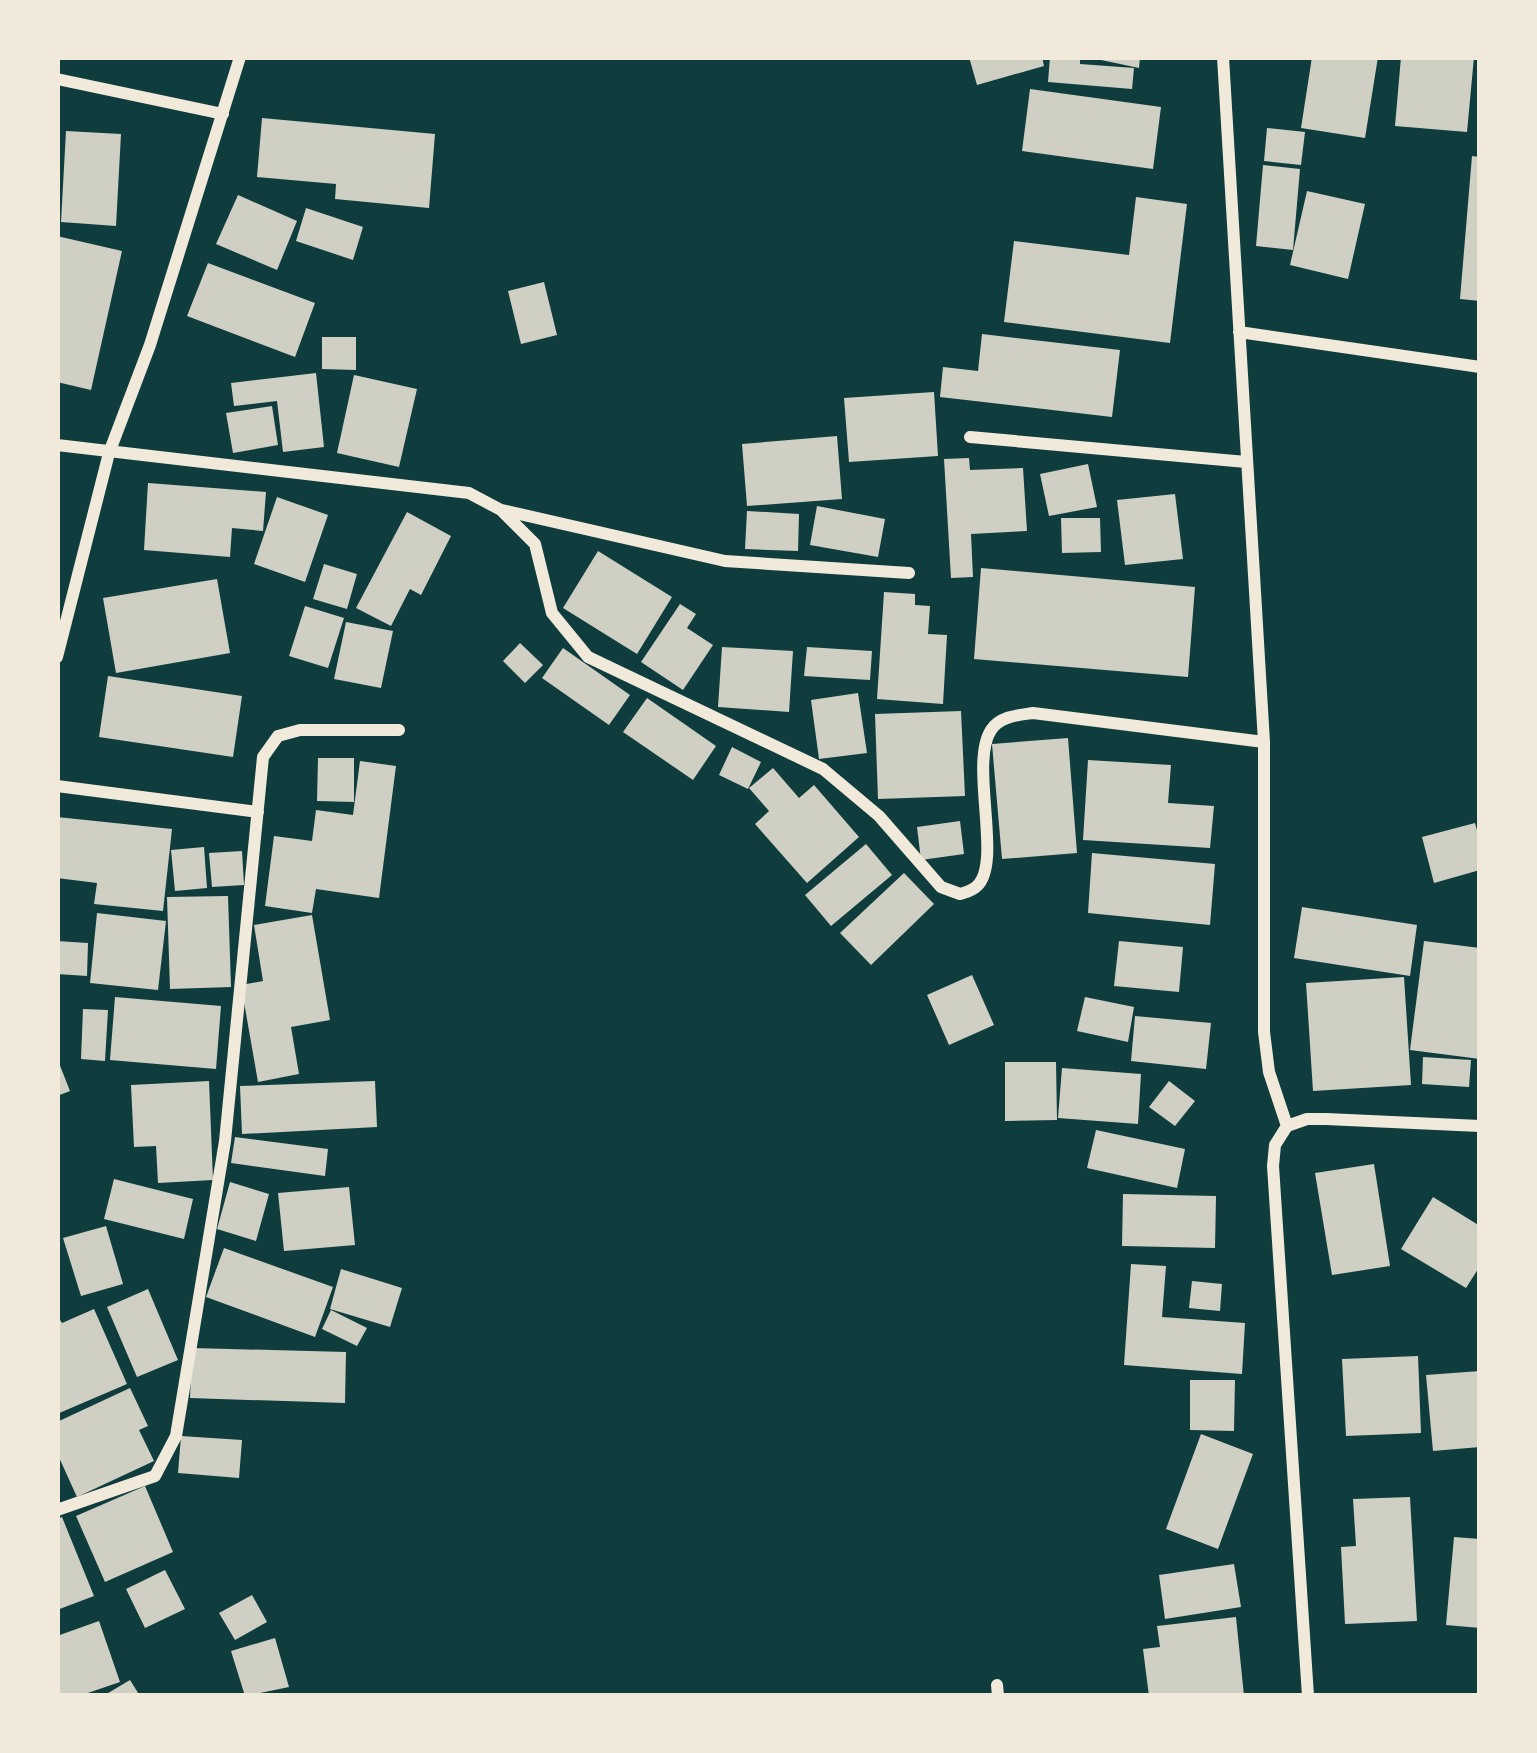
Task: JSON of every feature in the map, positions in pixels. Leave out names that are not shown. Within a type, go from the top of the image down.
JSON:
[{"type":"street","points":[[57,657],[109,453],[150,345],[240,57]]},
{"type":"street","points":[[1223,57],[1264,742],[1264,1032],[1270,1072],[1287,1126]]},
{"type":"street","points":[[57,79],[223,113]]},
{"type":"street","points":[[1239,332],[1480,367]]},
{"type":"street","points":[[970,437],[1246,462]]},
{"type":"street","points":[[57,445],[469,493],[501,510],[725,561],[909,573]]},
{"type":"street","points":[[501,510],[535,544],[551,613],[588,658],[824,769],[879,816],[941,887],[960,894],[977,886],[986,868],[985,752],[992,729],[1008,717],[1033,713],[1264,742]]},
{"type":"street","points":[[57,1510],[155,1476],[176,1436],[225,1142],[262,758],[278,736],[300,730],[399,730]]},
{"type":"street","points":[[57,786],[258,812]]},
{"type":"street","points":[[1309,1696],[1275,1145],[1287,1126],[1307,1119],[1480,1126]]},
{"type":"building","points":[[969,57],[1042,57],[1044,66],[977,85]]},
{"type":"building","points":[[1050,57],[1080,57],[1080,64],[1134,68],[1132,89],[1048,82]]},
{"type":"building","points":[[1087,57],[1140,57],[1139,68]]},
{"type":"building","points":[[1312,57],[1378,57],[1365,138],[1301,128]]},
{"type":"building","points":[[1401,57],[1474,57],[1467,132],[1395,126]]},
{"type":"building","points":[[1030,89],[1161,107],[1153,169],[1022,151]]},
{"type":"building","points":[[262,118],[435,134],[429,208],[335,199],[336,184],[257,177]]},
{"type":"building","points":[[1267,128],[1305,132],[1301,165],[1264,161]]},
{"type":"building","points":[[66,131],[121,134],[116,226],[61,222]]},
{"type":"building","points":[[1472,156],[1480,157],[1480,301],[1460,299]]},
{"type":"building","points":[[1263,165],[1300,169],[1293,250],[1256,246]]},
{"type":"building","points":[[1307,191],[1365,204],[1348,279],[1290,265]]},
{"type":"building","points":[[238,195],[297,221],[277,270],[216,244]]},
{"type":"building","points":[[1136,197],[1187,204],[1170,343],[1004,322],[1014,241],[1129,255]]},
{"type":"building","points":[[306,208],[363,227],[353,260],[296,241]]},
{"type":"building","points":[[57,236],[122,251],[91,390],[57,382]]},
{"type":"building","points":[[208,263],[315,303],[295,357],[187,316]]},
{"type":"building","points":[[544,282],[557,335],[521,344],[508,291]]},
{"type":"building","points":[[982,334],[1120,350],[1112,417],[940,397],[943,367],[978,371]]},
{"type":"building","points":[[322,337],[356,337],[356,370],[322,369]]},
{"type":"building","points":[[316,373],[324,447],[283,452],[277,401],[234,406],[231,383]]},
{"type":"building","points":[[354,375],[417,389],[399,467],[337,453]]},
{"type":"building","points":[[934,392],[938,456],[849,462],[844,398]]},
{"type":"building","points":[[272,406],[278,445],[233,453],[226,413]]},
{"type":"building","points":[[837,436],[842,499],[747,506],[742,444]]},
{"type":"building","points":[[969,458],[970,470],[1023,468],[1027,531],[971,534],[973,577],[951,578],[944,459]]},
{"type":"building","points":[[1088,464],[1097,507],[1049,516],[1040,474]]},
{"type":"building","points":[[148,483],[266,492],[263,531],[232,528],[230,557],[144,550]]},
{"type":"building","points":[[1175,494],[1183,559],[1125,565],[1117,500]]},
{"type":"building","points":[[277,497],[328,515],[305,582],[254,564]]},
{"type":"building","points":[[817,506],[885,519],[878,557],[810,545]]},
{"type":"building","points":[[747,511],[799,514],[798,551],[745,549]]},
{"type":"building","points":[[407,512],[451,536],[421,595],[410,589],[391,626],[356,608]]},
{"type":"building","points":[[1061,518],[1100,518],[1101,552],[1062,553]]},
{"type":"building","points":[[598,551],[672,597],[637,654],[563,608]]},
{"type":"building","points":[[324,564],[357,574],[347,609],[313,599]]},
{"type":"building","points":[[981,568],[1195,587],[1188,677],[974,659]]},
{"type":"building","points":[[217,579],[230,653],[116,673],[103,598]]},
{"type":"building","points":[[884,592],[915,594],[915,605],[930,606],[928,634],[947,635],[943,704],[877,699]]},
{"type":"building","points":[[680,604],[696,614],[687,628],[713,645],[683,690],[641,662]]},
{"type":"building","points":[[305,606],[344,618],[328,668],[289,656]]},
{"type":"building","points":[[346,622],[393,631],[381,688],[334,679]]},
{"type":"building","points":[[520,643],[543,665],[525,683],[503,661]]},
{"type":"building","points":[[722,647],[793,651],[789,712],[718,707]]},
{"type":"building","points":[[807,647],[872,651],[870,680],[804,676]]},
{"type":"building","points":[[563,648],[630,695],[609,725],[542,678]]},
{"type":"building","points":[[108,676],[242,696],[233,757],[99,737]]},
{"type":"building","points":[[858,693],[867,753],[819,759],[811,700]]},
{"type":"building","points":[[647,698],[716,746],[693,780],[623,732]]},
{"type":"building","points":[[961,711],[965,796],[878,799],[875,714]]},
{"type":"building","points":[[1068,738],[1077,853],[1002,859],[992,744]]},
{"type":"building","points":[[732,747],[761,762],[748,789],[719,775]]},
{"type":"building","points":[[318,758],[354,758],[354,802],[317,801]]},
{"type":"building","points":[[1088,760],[1171,765],[1168,803],[1214,806],[1210,848],[1083,840]]},
{"type":"building","points":[[360,761],[396,766],[379,898],[316,889],[312,913],[265,906],[274,836],[312,841],[316,810],[353,815]]},
{"type":"building","points":[[773,768],[799,798],[814,785],[859,837],[807,883],[755,824],[769,811],[749,788]]},
{"type":"building","points":[[57,817],[172,829],[163,911],[94,904],[97,883],[57,878]]},
{"type":"building","points":[[960,821],[964,854],[921,860],[917,827]]},
{"type":"building","points":[[1475,823],[1480,870],[1434,883],[1422,837]]},
{"type":"building","points":[[866,844],[892,875],[831,926],[805,895]]},
{"type":"building","points":[[204,847],[207,888],[175,891],[171,850]]},
{"type":"building","points":[[242,851],[244,885],[212,887],[209,853]]},
{"type":"building","points":[[1092,853],[1215,864],[1210,925],[1088,913]]},
{"type":"building","points":[[904,873],[934,904],[871,965],[840,933]]},
{"type":"building","points":[[228,896],[231,987],[170,989],[167,897]]},
{"type":"building","points":[[1302,907],[1417,925],[1410,976],[1294,958]]},
{"type":"building","points":[[97,913],[166,921],[158,990],[90,983]]},
{"type":"building","points":[[312,915],[330,1020],[291,1027],[299,1074],[258,1082],[241,985],[263,981],[254,925]]},
{"type":"building","points":[[57,941],[88,943],[87,976],[57,974]]},
{"type":"building","points":[[1119,941],[1183,947],[1179,992],[1114,986]]},
{"type":"building","points":[[1424,941],[1480,948],[1480,1059],[1410,1050]]},
{"type":"building","points":[[972,975],[994,1025],[949,1045],[927,995]]},
{"type":"building","points":[[1404,977],[1411,1085],[1313,1091],[1306,983]]},
{"type":"building","points":[[115,997],[221,1006],[216,1069],[110,1060]]},
{"type":"building","points":[[1085,997],[1134,1007],[1128,1042],[1077,1031]]},
{"type":"building","points":[[83,1009],[108,1010],[105,1061],[81,1059]]},
{"type":"building","points":[[1135,1016],[1211,1023],[1206,1069],[1131,1061]]},
{"type":"building","points":[[1423,1057],[1471,1060],[1469,1087],[1422,1084]]},
{"type":"building","points":[[57,1058],[70,1091],[57,1096]]},
{"type":"building","points":[[1005,1062],[1056,1062],[1057,1120],[1005,1121]]},
{"type":"building","points":[[1062,1068],[1141,1074],[1138,1124],[1058,1118]]},
{"type":"building","points":[[209,1081],[213,1180],[158,1183],[156,1146],[134,1147],[131,1085]]},
{"type":"building","points":[[375,1081],[377,1127],[242,1134],[240,1086]]},
{"type":"building","points":[[1169,1081],[1195,1101],[1175,1126],[1149,1107]]},
{"type":"building","points":[[1096,1130],[1185,1149],[1177,1188],[1087,1168]]},
{"type":"building","points":[[235,1137],[328,1149],[325,1176],[231,1163]]},
{"type":"building","points":[[1374,1164],[1390,1266],[1332,1275],[1315,1173]]},
{"type":"building","points":[[114,1179],[193,1199],[184,1239],[104,1219]]},
{"type":"building","points":[[230,1182],[269,1194],[256,1241],[217,1229]]},
{"type":"building","points":[[349,1187],[355,1245],[284,1251],[278,1193]]},
{"type":"building","points":[[1123,1194],[1216,1196],[1215,1248],[1122,1246]]},
{"type":"building","points":[[1433,1197],[1480,1226],[1480,1266],[1466,1288],[1401,1249]]},
{"type":"building","points":[[106,1226],[123,1284],[81,1296],[63,1238]]},
{"type":"building","points":[[224,1248],[333,1287],[315,1337],[206,1297]]},
{"type":"building","points":[[1131,1264],[1166,1266],[1162,1317],[1245,1323],[1242,1374],[1124,1365]]},
{"type":"building","points":[[341,1269],[402,1288],[390,1327],[330,1309]]},
{"type":"building","points":[[1192,1281],[1222,1284],[1220,1311],[1189,1308]]},
{"type":"building","points":[[148,1289],[178,1360],[137,1377],[107,1307]]},
{"type":"building","points":[[94,1309],[127,1384],[57,1414],[57,1315],[62,1323]]},
{"type":"building","points":[[331,1310],[367,1328],[357,1346],[322,1329]]},
{"type":"building","points":[[192,1348],[346,1352],[345,1403],[190,1398]]},
{"type":"building","points":[[1418,1356],[1421,1433],[1346,1436],[1342,1359]]},
{"type":"building","points":[[1480,1371],[1480,1447],[1433,1451],[1426,1375]]},
{"type":"building","points":[[1190,1380],[1235,1380],[1234,1431],[1190,1430]]},
{"type":"building","points":[[130,1388],[148,1426],[139,1430],[154,1461],[77,1497],[57,1453],[57,1422]]},
{"type":"building","points":[[1201,1434],[1253,1454],[1218,1549],[1166,1529]]},
{"type":"building","points":[[181,1436],[242,1440],[239,1478],[178,1473]]},
{"type":"building","points":[[145,1486],[173,1552],[105,1582],[76,1516]]},
{"type":"building","points":[[1410,1497],[1417,1621],[1345,1624],[1341,1547],[1356,1546],[1353,1499]]},
{"type":"building","points":[[62,1517],[94,1596],[57,1610],[57,1519]]},
{"type":"building","points":[[1454,1537],[1480,1539],[1480,1628],[1446,1625]]},
{"type":"building","points":[[1234,1564],[1241,1607],[1165,1619],[1159,1575]]},
{"type":"building","points":[[165,1570],[185,1609],[145,1628],[126,1589]]},
{"type":"building","points":[[252,1595],[267,1622],[235,1640],[219,1613]]},
{"type":"building","points":[[1236,1617],[1244,1696],[1149,1696],[1143,1649],[1160,1647],[1157,1626]]},
{"type":"building","points":[[99,1621],[120,1682],[79,1696],[57,1696],[57,1636]]},
{"type":"building","points":[[275,1638],[289,1687],[245,1696],[231,1651]]},
{"type":"building","points":[[130,1680],[140,1696],[103,1696]]}]
